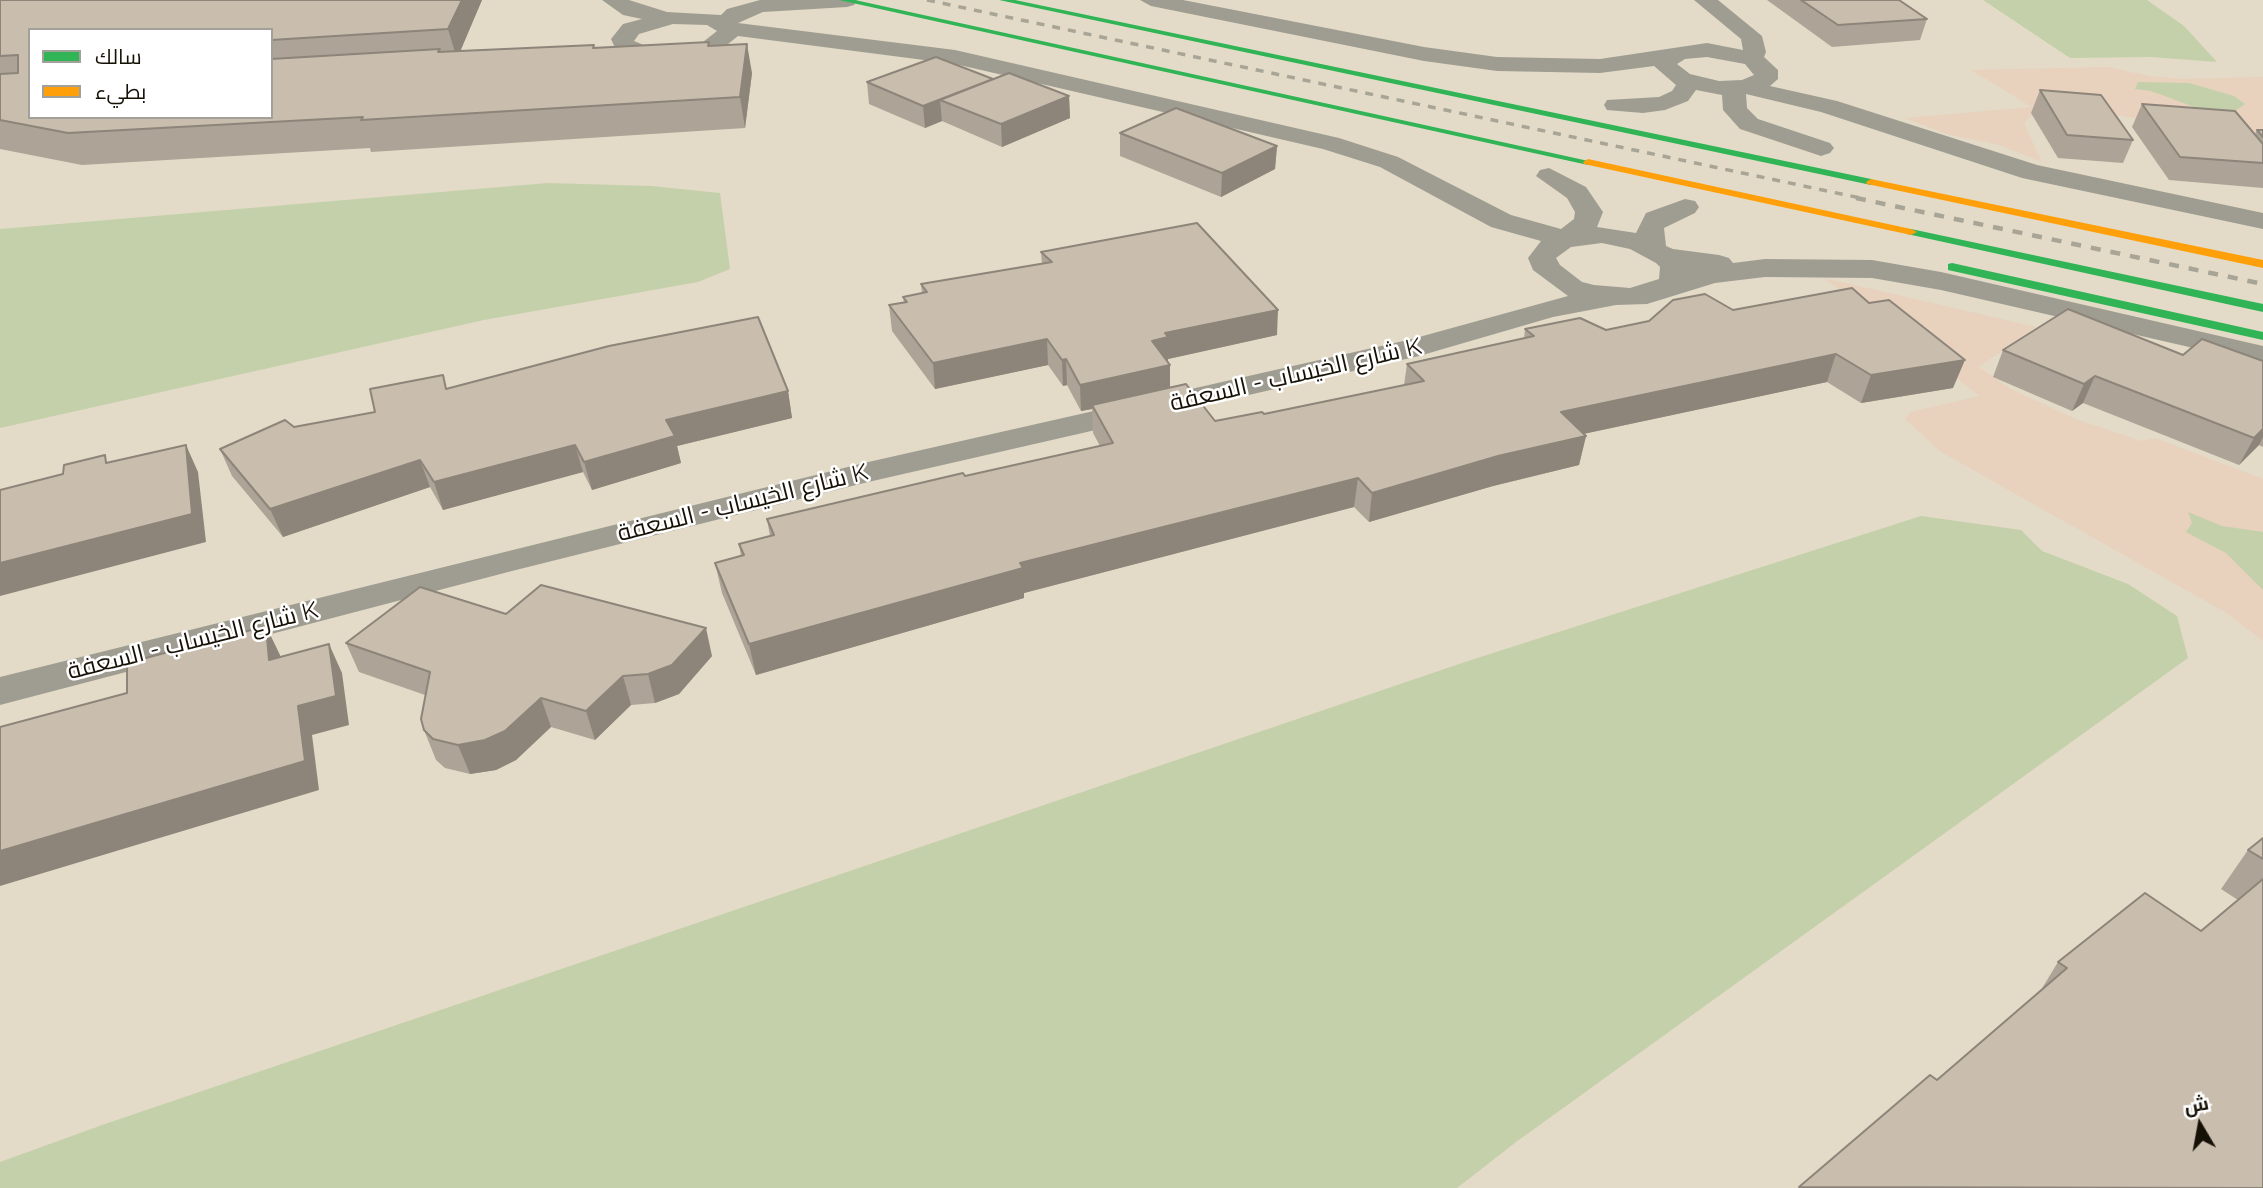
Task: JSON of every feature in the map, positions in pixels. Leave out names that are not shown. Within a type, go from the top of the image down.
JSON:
[{"type":"main road","points":[[845,0],[2263,308]]},
{"type":"main road","points":[[1003,0],[2263,264]]},
{"type":"main road","points":[[1052,10],[1231,30],[1479,78]]},
{"type":"main road","points":[[1041,42],[1080,61],[1152,85],[1350,132]]},
{"type":"main road","points":[[1609,104],[1670,116]]},
{"type":"main road","points":[[1725,128],[1827,149]]},
{"type":"main road","points":[[1542,175],[1590,185]]},
{"type":"main road","points":[[1658,201],[1692,208]]},
{"type":"main road","points":[[2089,201],[2263,236]]},
{"type":"main road","points":[[1928,261],[2263,336]]},
{"type":"street","points":[[613,45],[641,24],[669,18],[705,0]]},
{"type":"street","points":[[710,47],[726,38],[728,20],[735,14],[761,6],[845,0]]},
{"type":"street","points":[[1151,0],[1448,58],[1497,64],[1678,72],[1855,115],[2031,172],[2263,221]]},
{"type":"street","points":[[1705,0],[1751,37],[1762,82],[1740,88]]},
{"type":"street","points":[[614,1],[641,13],[669,18],[711,19],[727,27],[809,40],[955,57],[1330,143],[1389,162],[1483,213],[1520,228],[1566,239],[1602,235],[1663,263],[1715,274],[1765,268],[1838,267],[1906,274],[2263,355]]},
{"type":"street","points":[[613,45],[625,20],[614,1]]},
{"type":"street","points":[[1678,72],[1724,36],[1732,22]]},
{"type":"street","points":[[613,45],[657,55],[760,41],[809,40]]},
{"type":"street","points":[[1707,50],[1760,67],[1855,115]]},
{"type":"street","points":[[1609,104],[1643,106],[1665,103],[1680,96],[1678,72]]},
{"type":"street","points":[[1740,88],[1735,110],[1749,124],[1827,149]]},
{"type":"street","points":[[1542,175],[1577,193],[1589,212],[1587,222],[1566,239]]},
{"type":"street","points":[[1663,263],[1649,238],[1650,228],[1656,219],[1692,208]]},
{"type":"street","points":[[1483,213],[1545,268],[1572,288],[1612,297],[1647,295],[1663,263]]},
{"type":"street","name":"شارع الخيساب - السعفة K","points":[[1490,327],[1528,301],[1545,268],[1546,250],[1566,239]]},
{"type":"street","name":"شارع الخيساب - السعفة K","points":[[0,691],[509,560],[864,473],[1419,347],[1548,309],[1612,297]]},
{"type":"shaded area","points":[[1983,0],[2147,0],[2184,26],[2217,62],[2151,57],[2070,58]]},
{"type":"shaded area","points":[[2108,67],[2149,76],[2182,79],[2263,77],[2263,149],[2248,135],[2040,104],[2024,124],[2042,162],[1999,145],[1947,134],[1905,118],[2032,107],[1971,70]]},
{"type":"shaded area","points":[[2138,82],[2189,83],[2234,96],[2245,104],[2236,110],[2208,112],[2151,91],[2135,89]]},
{"type":"shaded area","points":[[548,183],[651,186],[720,193],[730,269],[698,282],[484,320],[0,428],[0,229]]},
{"type":"shaded area","points":[[1824,278],[2036,327],[1979,367],[2011,389],[2078,420],[2141,441],[2155,438],[2263,479],[2263,641],[2225,612],[1941,452],[1905,419],[1910,412],[1980,396]]},
{"type":"shaded area","points":[[2188,512],[2222,526],[2263,532],[2263,590],[2226,553],[2186,532],[2192,523]]},
{"type":"shaded area","points":[[1921,516],[2021,530],[2042,551],[2128,584],[2177,616],[2188,658],[1516,1142],[1457,1188],[0,1188],[0,1162],[105,1124],[1468,661]]},
{"type":"building","points":[[0,0],[462,0],[448,29],[273,40],[273,28],[28,28],[28,119],[273,119],[273,59],[440,49],[438,52],[709,42],[708,46],[747,44],[740,97],[361,120],[363,117],[68,133],[0,120],[0,74],[18,73],[18,55],[0,56]]},
{"type":"building","points":[[1801,0],[1899,0],[1927,19],[1838,25]]},
{"type":"building","points":[[936,57],[993,79],[923,106],[867,82]]},
{"type":"building","points":[[1009,73],[1069,96],[1001,124],[940,100]]},
{"type":"building","points":[[2040,90],[2101,95],[2133,140],[2067,135]]},
{"type":"building","points":[[2142,104],[2235,111],[2263,144],[2263,163],[2180,157]]},
{"type":"building","points":[[1176,108],[1277,146],[1222,173],[1120,133]]},
{"type":"building","points":[[1197,223],[1278,310],[1165,333],[1168,337],[1152,341],[1170,365],[1080,385],[1066,359],[1062,360],[1047,339],[933,363],[889,305],[907,302],[903,297],[927,292],[921,284],[1052,262],[1041,252]]},
{"type":"building","points":[[1852,288],[1869,303],[1889,300],[1965,360],[1871,375],[1836,354],[1561,412],[1586,436],[1498,456],[1372,493],[1358,478],[1020,563],[1023,568],[749,644],[715,563],[744,555],[739,544],[774,535],[767,519],[963,473],[965,476],[1113,443],[1092,405],[1186,384],[1215,421],[1262,412],[1264,414],[1424,381],[1407,364],[1534,336],[1525,329],[1580,318],[1606,330],[1649,321],[1673,300],[1705,294],[1733,310]]},
{"type":"building","points":[[2068,309],[2183,355],[2202,339],[2263,361],[2263,429],[2254,438],[2095,376],[2084,384],[2003,350]]},
{"type":"building","points":[[758,317],[788,391],[666,420],[675,436],[584,462],[575,445],[434,482],[420,460],[270,509],[220,449],[285,420],[294,427],[375,412],[370,389],[443,375],[446,389],[609,346]]},
{"type":"building","points":[[186,445],[192,514],[0,563],[0,490],[63,474],[64,465],[105,455],[106,463]]},
{"type":"building","points":[[541,585],[706,628],[672,665],[648,674],[623,676],[586,711],[541,698],[505,731],[485,740],[458,745],[433,739],[424,730],[421,719],[430,672],[346,643],[420,587],[506,614]]},
{"type":"building","points":[[266,626],[269,660],[329,644],[336,696],[298,706],[305,761],[0,851],[0,727],[127,693],[127,663]]},
{"type":"building","points":[[2263,838],[2263,859],[2248,850]]},
{"type":"building","points":[[2263,879],[2263,1188],[1799,1187],[1930,1075],[1937,1080],[2067,968],[2058,962],[2145,893],[2201,931]]},
{"type":"railway","points":[[927,0],[1865,199]]},
{"type":"railway","points":[[1856,198],[2263,284]]},
{"type":"traffic: fast","points":[[843,0],[1588,162]]},
{"type":"traffic: fast","points":[[1003,0],[1871,182]]},
{"type":"traffic: fast","points":[[1911,232],[2263,308]]},
{"type":"traffic: fast","points":[[1952,267],[2263,336]]},
{"type":"traffic: slow","points":[[1588,162],[1911,232]]},
{"type":"traffic: slow","points":[[1871,182],[2263,264]]}]
